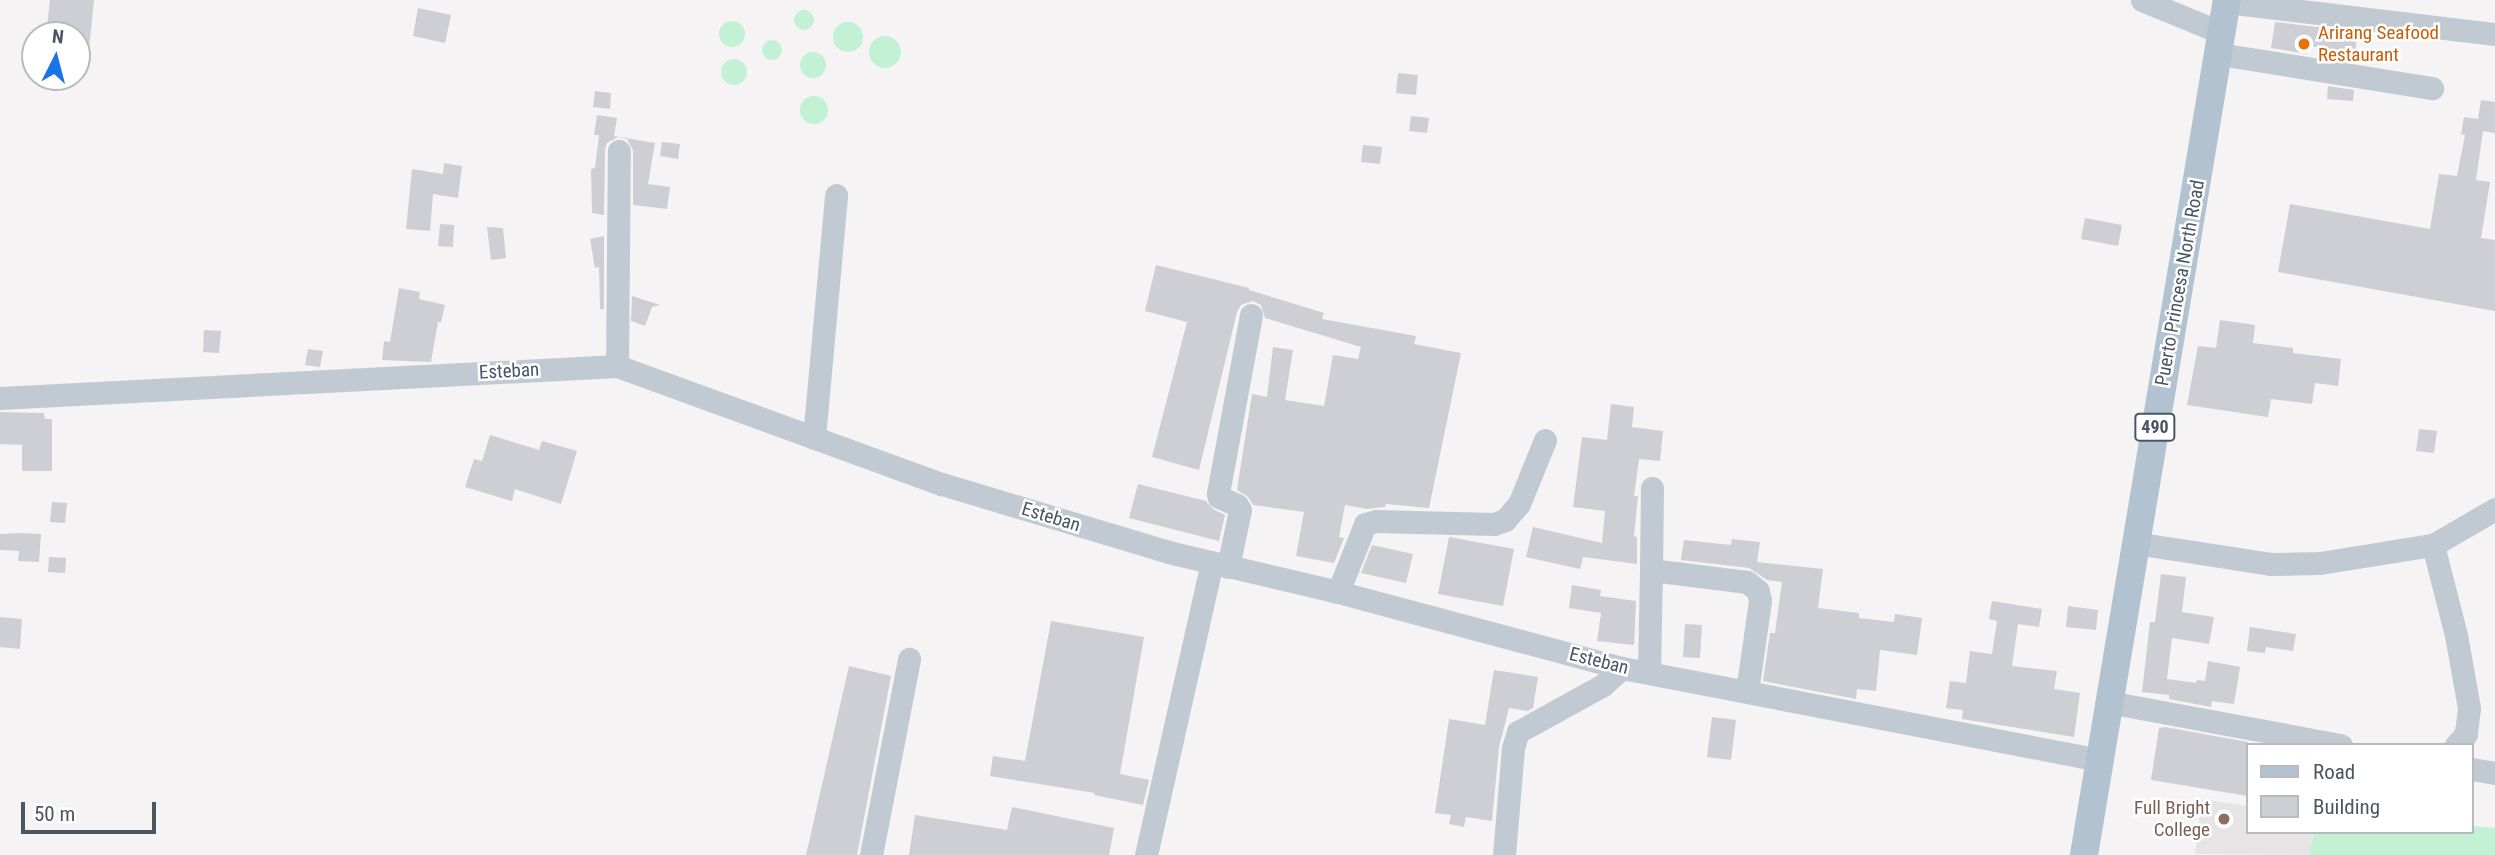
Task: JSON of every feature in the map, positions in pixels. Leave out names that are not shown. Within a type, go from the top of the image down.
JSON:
[{"type":"main road","name":"Puerto Princesa North Road","points":[[2084,855],[2226,1]]},
{"type":"street","points":[[2142,0],[2220,44],[2432,88]]},
{"type":"street","points":[[2226,1],[2495,34]]},
{"type":"street","points":[[617,366],[619,151]]},
{"type":"street","points":[[814,438],[836,195]]},
{"type":"street","points":[[1146,855],[1220,564],[1240,510],[1237,505],[1219,497],[1218,493],[1251,315]]},
{"type":"street","name":"Esteban","points":[[0,398],[617,366],[942,484],[1220,564],[1338,592],[1622,668],[2099,760]]},
{"type":"street","points":[[1338,592],[1365,524],[1376,521],[1494,524],[1505,520],[1519,504],[1545,440]]},
{"type":"street","points":[[1649,673],[1652,488]]},
{"type":"street","points":[[2135,543],[2282,564],[2320,563],[2433,545],[2495,509]]},
{"type":"street","points":[[2433,545],[2456,635],[2469,708],[2466,734],[2458,743]]},
{"type":"street","points":[[1651,570],[1747,582],[1758,591],[1760,601],[1747,691]]},
{"type":"street","points":[[871,855],[909,659]]},
{"type":"street","points":[[1504,855],[1513,748],[1518,732],[1603,685],[1622,668]]},
{"type":"street","points":[[2108,702],[2330,743]]},
{"type":"street","points":[[2474,769],[2495,773]]},
{"type":"shaded area","name":"Full Bright College","points":[[2202,799],[2246,806],[2246,834],[2313,834],[2310,855],[2195,854]]},
{"type":"green space","points":[[804,10],[811,13],[814,20],[811,27],[804,30],[797,27],[794,20],[797,13]]},
{"type":"green space","points":[[732,21],[741,25],[745,34],[741,43],[732,47],[723,43],[719,34],[723,25]]},
{"type":"green space","points":[[848,22],[859,26],[863,37],[859,48],[848,52],[837,48],[833,37],[837,26]]},
{"type":"green space","points":[[885,36],[897,40],[901,52],[897,64],[885,68],[873,64],[869,52],[873,40]]},
{"type":"green space","points":[[768,40],[776,40],[782,50],[776,60],[768,60],[762,54],[762,46]]},
{"type":"green space","points":[[813,52],[822,56],[826,65],[822,74],[813,78],[804,74],[800,65],[804,56]]},
{"type":"green space","points":[[734,59],[743,63],[747,72],[743,81],[734,85],[725,81],[721,72],[725,63]]},
{"type":"green space","points":[[814,96],[824,100],[828,110],[824,120],[814,124],[804,120],[800,110],[804,100]]},
{"type":"green space","points":[[2474,826],[2495,828],[2495,855],[2309,855],[2314,834],[2474,834]]},
{"type":"building","points":[[50,0],[94,0],[91,30],[91,21],[48,21]]},
{"type":"building","points":[[418,8],[451,15],[445,43],[413,36]]},
{"type":"building","points":[[2275,22],[2358,32],[2355,52],[2308,46],[2307,54],[2271,48]]},
{"type":"building","points":[[1398,73],[1418,75],[1416,95],[1396,93]]},
{"type":"building","points":[[2328,86],[2354,90],[2353,101],[2327,99]]},
{"type":"building","points":[[595,91],[611,93],[610,109],[593,107]]},
{"type":"building","points":[[2481,100],[2495,102],[2495,133],[2483,131],[2476,180],[2490,182],[2481,238],[2495,240],[2495,311],[2278,272],[2290,204],[2430,229],[2439,174],[2457,176],[2465,135],[2461,134],[2464,117],[2478,119]]},
{"type":"building","points":[[597,115],[617,118],[614,136],[655,143],[648,184],[670,187],[667,209],[633,205],[633,150],[627,139],[618,137],[607,143],[605,150],[604,215],[592,213],[591,169],[595,168],[599,135],[594,135]]},
{"type":"building","points":[[1411,116],[1429,118],[1427,133],[1409,131]]},
{"type":"building","points":[[662,142],[680,144],[678,159],[660,156]]},
{"type":"building","points":[[1363,145],[1382,147],[1380,164],[1361,162]]},
{"type":"building","points":[[444,163],[462,166],[458,198],[433,194],[430,231],[406,229],[412,169],[443,174]]},
{"type":"building","points":[[2085,218],[2122,225],[2118,246],[2081,239]]},
{"type":"building","points":[[440,224],[454,225],[453,247],[438,246]]},
{"type":"building","points":[[487,227],[503,228],[506,258],[491,260]]},
{"type":"building","points":[[604,236],[604,309],[600,309],[599,267],[595,268],[590,239]]},
{"type":"building","points":[[1156,265],[1249,288],[1324,313],[1322,319],[1416,336],[1414,344],[1461,353],[1429,508],[1386,504],[1385,507],[1367,509],[1345,505],[1339,537],[1344,538],[1334,563],[1296,556],[1304,512],[1253,505],[1248,497],[1237,490],[1252,394],[1267,397],[1273,347],[1293,350],[1285,400],[1324,406],[1333,355],[1358,359],[1361,347],[1265,318],[1261,305],[1253,301],[1241,305],[1237,312],[1199,470],[1152,457],[1187,322],[1145,311]]},
{"type":"building","points":[[399,288],[420,292],[419,299],[445,305],[441,322],[438,322],[431,362],[382,360],[384,341],[390,342]]},
{"type":"building","points":[[632,296],[660,305],[652,307],[645,326],[631,321]]},
{"type":"building","points":[[2220,320],[2255,325],[2253,343],[2293,348],[2293,353],[2341,359],[2338,386],[2315,383],[2312,404],[2271,399],[2268,417],[2187,405],[2198,346],[2216,348]]},
{"type":"building","points":[[204,330],[221,331],[219,353],[203,352]]},
{"type":"building","points":[[308,349],[323,351],[320,367],[305,365]]},
{"type":"building","points":[[1611,404],[1634,407],[1632,427],[1663,431],[1660,461],[1639,459],[1634,496],[1638,496],[1634,536],[1637,537],[1637,564],[1583,557],[1580,569],[1526,557],[1533,527],[1602,543],[1605,511],[1573,507],[1582,437],[1607,440]]},
{"type":"building","points":[[0,412],[44,413],[45,419],[52,419],[52,471],[22,471],[22,445],[0,444]]},
{"type":"building","points":[[2419,429],[2437,431],[2434,453],[2416,451]]},
{"type":"building","points":[[490,435],[539,450],[542,441],[577,451],[561,504],[515,489],[512,501],[465,487],[474,459],[482,461]]},
{"type":"building","points":[[1138,484],[1206,501],[1213,509],[1225,515],[1219,541],[1129,518]]},
{"type":"building","points":[[52,502],[67,503],[65,523],[50,522]]},
{"type":"building","points":[[0,534],[41,534],[39,562],[18,561],[19,551],[0,550]]},
{"type":"building","points":[[1449,537],[1514,549],[1503,606],[1438,594]]},
{"type":"building","points":[[1732,539],[1760,542],[1757,562],[1823,569],[1818,608],[1859,613],[1859,618],[1894,622],[1895,614],[1922,618],[1917,655],[1880,650],[1876,691],[1857,689],[1856,699],[1763,681],[1770,633],[1775,633],[1782,582],[1767,580],[1749,568],[1681,560],[1684,540],[1731,545]]},
{"type":"building","points":[[1372,545],[1413,554],[1406,583],[1361,573]]},
{"type":"building","points":[[49,557],[66,558],[65,573],[48,572]]},
{"type":"building","points":[[2161,574],[2186,577],[2182,612],[2214,617],[2209,644],[2172,638],[2167,679],[2196,683],[2197,680],[2205,681],[2208,661],[2240,667],[2234,704],[2212,701],[2211,707],[2169,699],[2169,695],[2142,692],[2150,622],[2155,622]]},
{"type":"building","points":[[1572,585],[1601,590],[1600,596],[1636,601],[1634,645],[1597,641],[1601,613],[1569,608]]},
{"type":"building","points":[[1992,601],[2042,609],[2039,627],[2018,624],[2012,666],[2057,671],[2054,689],[2080,693],[2074,737],[1962,719],[1963,710],[1946,708],[1950,681],[1966,683],[1970,651],[1992,654],[1997,621],[1989,619]]},
{"type":"building","points":[[2068,606],[2098,610],[2096,630],[2066,627]]},
{"type":"building","points":[[0,617],[22,619],[20,649],[0,647]]},
{"type":"building","points":[[1051,621],[1144,637],[1120,774],[1149,780],[1143,805],[1094,795],[1095,793],[990,776],[993,756],[1025,761]]},
{"type":"building","points":[[1685,624],[1702,625],[1700,658],[1683,657]]},
{"type":"building","points":[[2250,627],[2296,634],[2293,651],[2266,647],[2265,653],[2247,651]]},
{"type":"building","points":[[849,666],[891,676],[857,855],[806,855]]},
{"type":"building","points":[[1494,670],[1538,677],[1533,708],[1528,711],[1509,708],[1499,747],[1492,821],[1466,817],[1464,827],[1449,824],[1451,815],[1435,813],[1449,719],[1485,725]]},
{"type":"building","points":[[1712,717],[1736,720],[1731,760],[1707,757]]},
{"type":"building","points":[[2159,728],[2248,742],[2246,796],[2151,780]]},
{"type":"building","points":[[1012,807],[1114,828],[1109,855],[909,855],[915,815],[1007,830]]},
{"type":"place","name":"Arirang Seafood Restaurant","points":[[2304,44]]},
{"type":"place","name":"Full Bright College","points":[[2224,819]]}]
